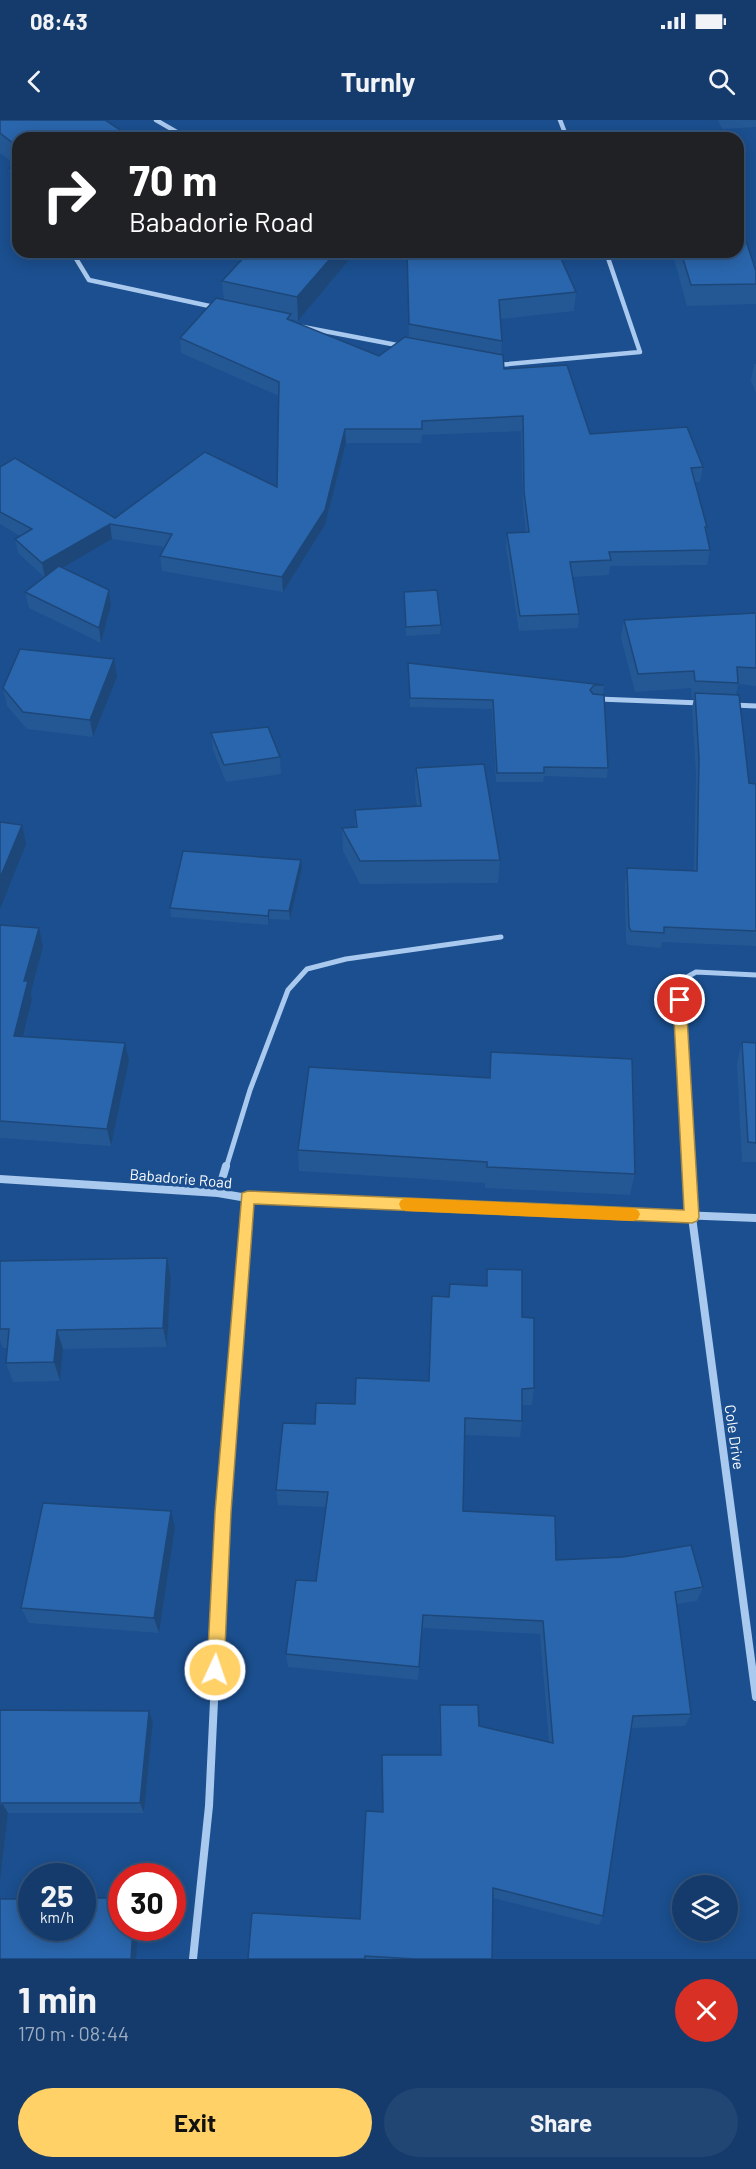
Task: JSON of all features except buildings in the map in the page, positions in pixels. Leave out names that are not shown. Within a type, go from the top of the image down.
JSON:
[{"type":"street","points":[[156,120],[177,132]]},
{"type":"street","points":[[76,258],[89,280],[215,307]]},
{"type":"street","points":[[487,363],[498,365],[640,352],[608,258]]},
{"type":"street","points":[[296,325],[408,347]]},
{"type":"street","points":[[594,699],[710,704]]},
{"type":"street","points":[[721,704],[756,706]]},
{"type":"street","points":[[218,1192],[250,1089],[288,990],[307,969],[346,958],[501,937]]},
{"type":"street","name":"Cole Drive","points":[[756,975],[696,972],[680,981],[692,1217],[756,1697]]},
{"type":"street","name":"Babadorie Road","points":[[0,1179],[218,1192],[248,1198],[756,1218]]},
{"type":"street","points":[[193,1959],[209,1806],[223,1512],[248,1198]]},
{"type":"slow traffic","points":[[406,1204],[633,1214]]},
{"type":"route","points":[[215,1670],[223,1512],[248,1198],[692,1217],[680,1000]]}]
